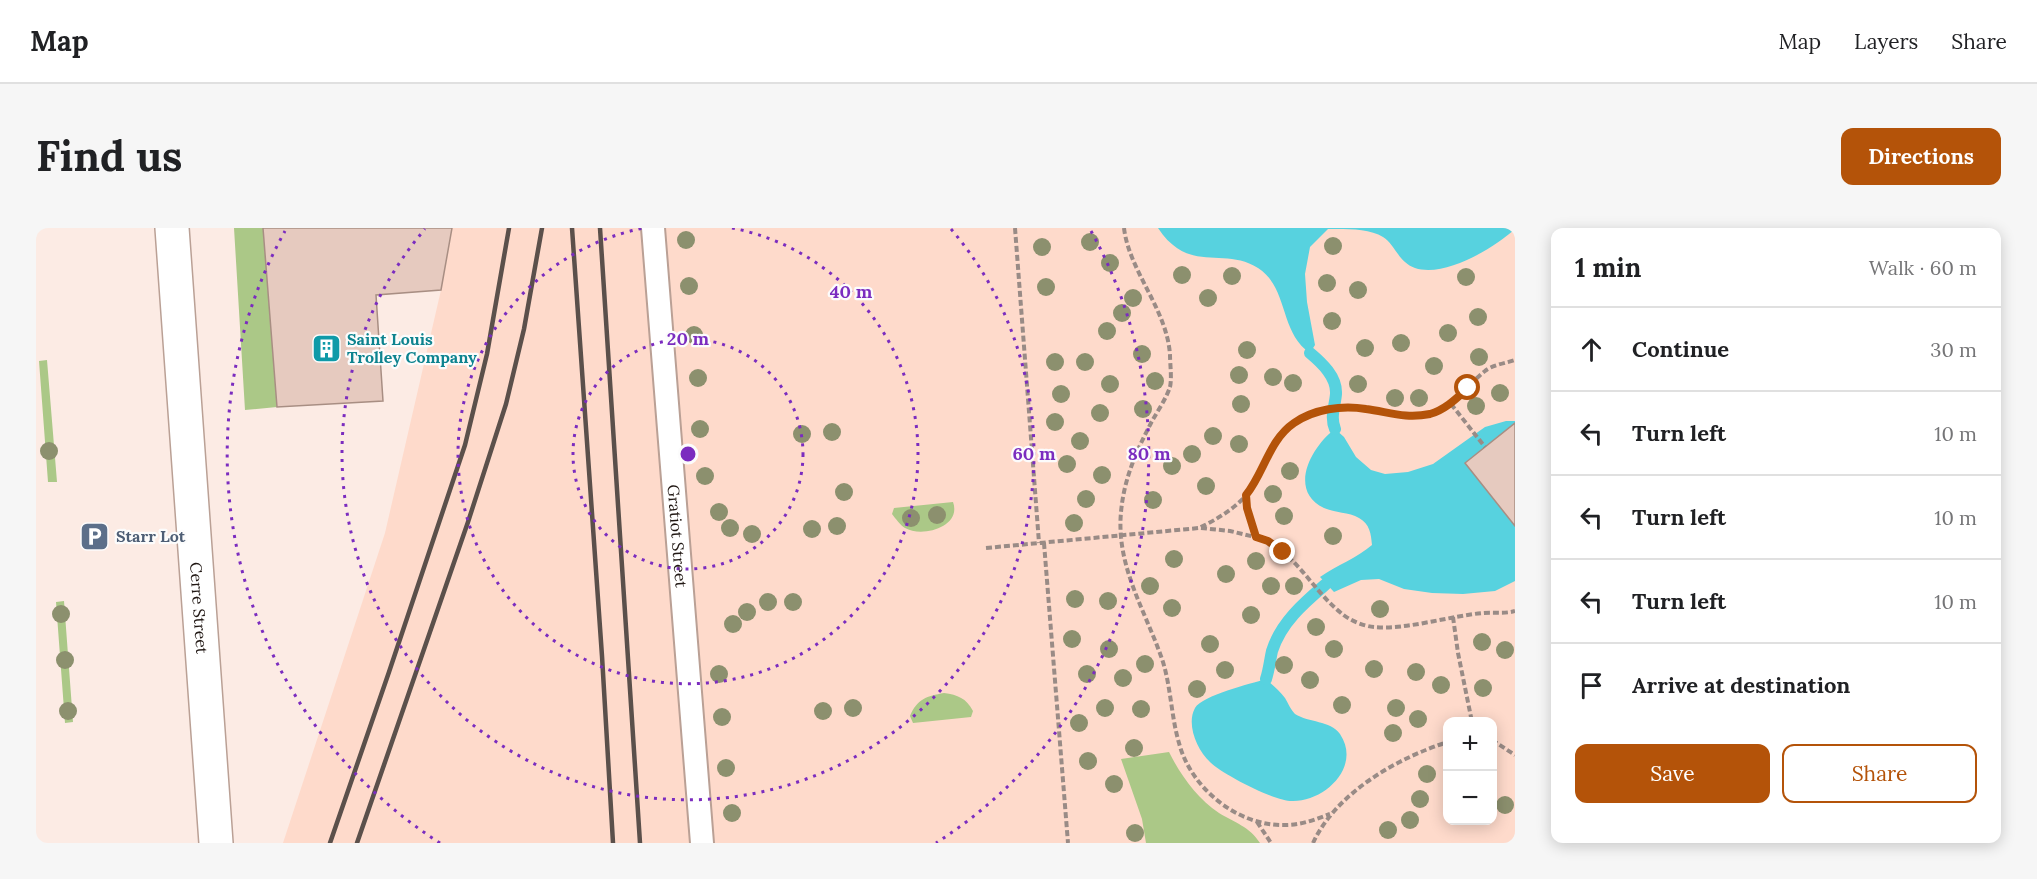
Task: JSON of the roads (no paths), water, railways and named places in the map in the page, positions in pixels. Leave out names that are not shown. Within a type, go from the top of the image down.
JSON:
[{"type":"street","name":"Cerre Street","points":[[172,228],[216,843]]},
{"type":"lane","name":"Gratiot Street","points":[[653,228],[702,843]]},
{"type":"water","points":[[1158,228],[1515,229],[1495,245],[1468,259],[1440,269],[1427,270],[1409,265],[1387,240],[1377,234],[1356,230],[1328,229],[1310,247],[1305,274],[1307,302],[1315,345],[1310,353],[1293,334],[1275,287],[1258,268],[1232,259],[1194,256],[1170,242]]},
{"type":"water","points":[[1515,421],[1515,581],[1495,591],[1463,594],[1404,589],[1379,579],[1361,580],[1334,592],[1320,577],[1372,545],[1369,530],[1363,520],[1324,508],[1313,500],[1307,490],[1305,480],[1312,457],[1318,446],[1335,429],[1344,437],[1356,457],[1371,470],[1385,474],[1408,472],[1433,464],[1485,427]]},
{"type":"water","points":[[1266,679],[1283,695],[1295,714],[1336,729],[1346,746],[1343,770],[1327,789],[1316,796],[1292,801],[1261,792],[1216,767],[1205,757],[1197,744],[1192,722],[1195,708],[1200,703],[1228,690]]},
{"type":"waterway","points":[[1310,353],[1324,366],[1336,388],[1333,412],[1335,429]]},
{"type":"waterway","points":[[1266,679],[1272,651],[1281,631],[1294,613],[1326,584]]},
{"type":"railway","points":[[330,843],[465,445],[487,354],[509,228]]},
{"type":"railway","points":[[357,843],[468,522],[506,404],[524,329],[542,228]]},
{"type":"railway","points":[[572,228],[613,843]]},
{"type":"railway","points":[[600,228],[640,843]]},
{"type":"place","name":"Saint Louis Trolley Company","points":[[326,348]]},
{"type":"place","name":"Starr Lot","points":[[95,536]]}]
